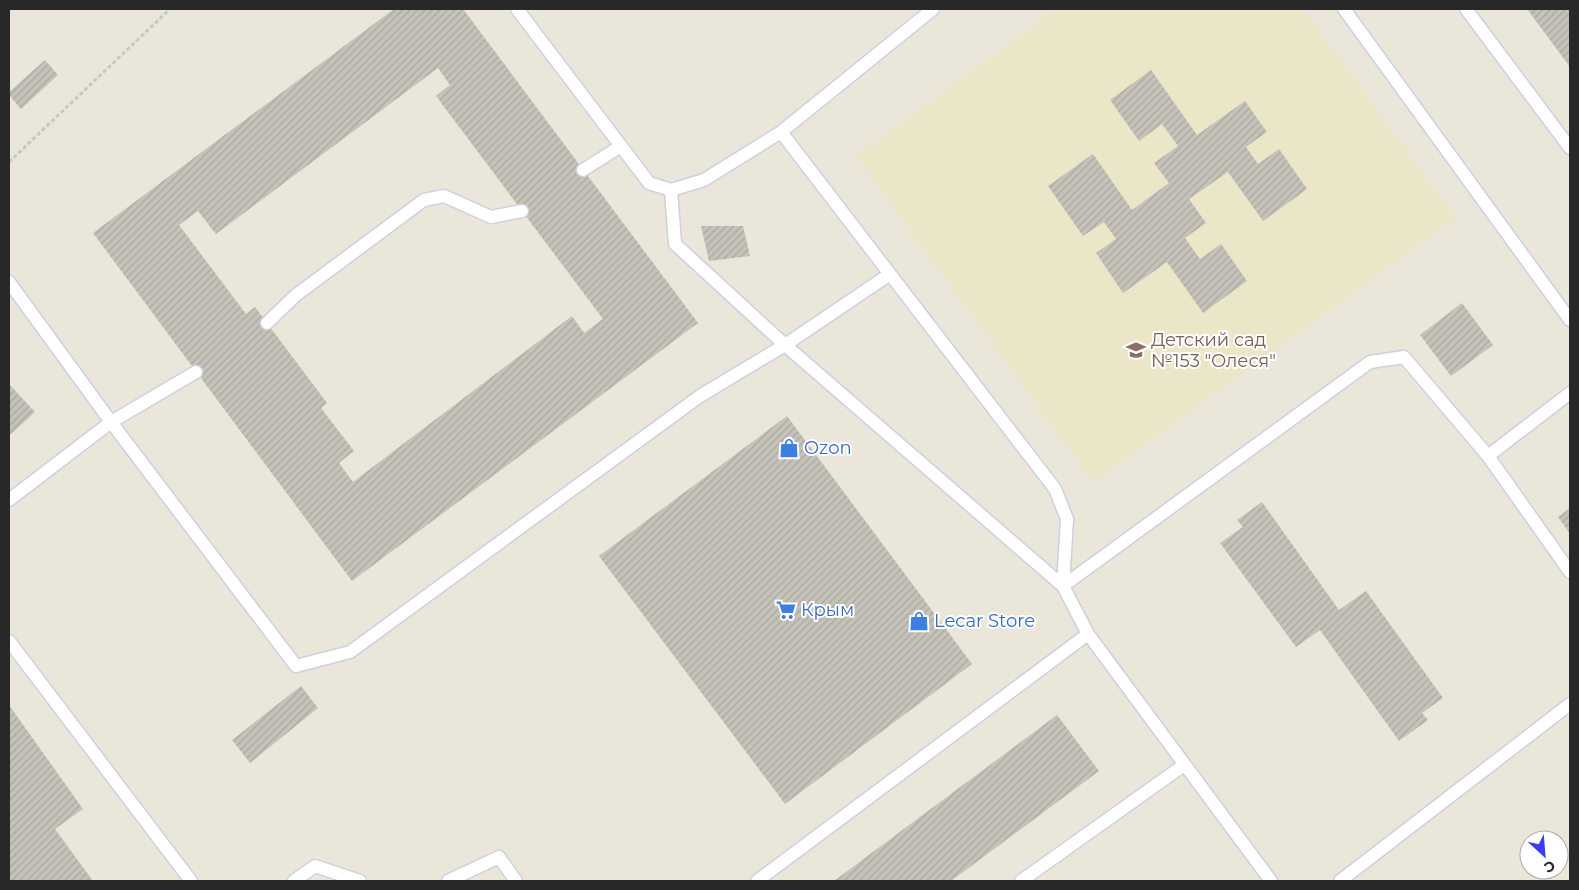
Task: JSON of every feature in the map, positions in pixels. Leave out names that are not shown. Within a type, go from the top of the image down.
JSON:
[{"type":"lane","points":[[517,9],[649,183],[671,190],[704,180],[781,132],[933,9]]},
{"type":"lane","points":[[1344,9],[1570,320]]},
{"type":"lane","points":[[1466,9],[1570,148]]},
{"type":"lane","points":[[781,132],[1054,490],[1067,519],[1063,586]]},
{"type":"lane","points":[[584,170],[621,146]]},
{"type":"lane","points":[[671,190],[675,244],[785,345],[1063,586],[1088,634],[1271,881]]},
{"type":"lane","points":[[267,323],[296,295],[424,200],[444,196],[491,217],[522,211]]},
{"type":"lane","points":[[9,282],[111,422],[296,666],[350,652],[700,396],[785,345],[890,274]]},
{"type":"lane","points":[[1063,586],[1370,362],[1404,357],[1488,456],[1570,572]]},
{"type":"lane","points":[[9,500],[111,422],[196,372]]},
{"type":"lane","points":[[1488,456],[1570,393]]},
{"type":"lane","points":[[757,881],[1088,634]]},
{"type":"lane","points":[[9,641],[191,881]]},
{"type":"lane","points":[[1340,881],[1570,704]]},
{"type":"lane","points":[[1021,881],[1184,765]]},
{"type":"lane","points":[[448,881],[499,857],[516,881]]},
{"type":"lane","points":[[294,881],[315,866],[360,881]]},
{"type":"path","points":[[9,162],[170,9]]},
{"type":"shaded area","name":"Детский сад №153 \"Олеся\"","points":[[1058,9],[1303,9],[1456,218],[1093,482],[856,156]]},
{"type":"building","points":[[394,9],[463,9],[698,323],[352,581],[93,233]],"holes":[[[438,68],[450,85],[436,96],[603,319],[584,333],[572,316],[353,482],[339,463],[354,451],[321,408],[327,403],[255,307],[246,314],[179,225],[198,211],[216,234]]]},
{"type":"building","points":[[1527,9],[1570,9],[1570,67]]},
{"type":"building","points":[[45,60],[58,75],[21,109],[9,95],[9,92]]},
{"type":"building","points":[[1151,70],[1197,135],[1245,101],[1267,132],[1246,147],[1258,164],[1279,149],[1307,189],[1263,221],[1228,172],[1189,199],[1206,223],[1185,238],[1200,259],[1221,244],[1247,281],[1203,313],[1167,262],[1123,293],[1096,253],[1116,239],[1104,222],[1083,236],[1048,186],[1093,154],[1132,210],[1169,183],[1154,163],[1178,146],[1162,124],[1139,141],[1110,100]]},
{"type":"building","points":[[701,226],[743,226],[750,256],[709,261]]},
{"type":"building","points":[[1462,303],[1493,345],[1451,376],[1420,335]]},
{"type":"building","points":[[9,384],[35,412],[9,436]]},
{"type":"building","name":"Крым","points":[[787,416],[972,664],[785,804],[599,556]]},
{"type":"building","points":[[1262,502],[1339,610],[1366,591],[1443,698],[1422,713],[1428,720],[1399,741],[1320,630],[1296,647],[1220,543],[1243,527],[1237,520]]},
{"type":"building","points":[[1570,508],[1570,534],[1558,517]]},
{"type":"building","points":[[301,686],[318,708],[250,763],[232,740]]},
{"type":"building","points":[[9,705],[83,809],[55,829],[93,881],[9,881]]},
{"type":"building","points":[[1057,715],[1099,771],[951,881],[834,881]]},
{"type":"place","name":"Детский сад №153 \"Олеся\"","points":[[1136,350]]},
{"type":"place","name":"Ozon","points":[[789,448]]},
{"type":"place","name":"Крым","points":[[786,610]]},
{"type":"place","name":"Lecar Store","points":[[919,621]]}]
